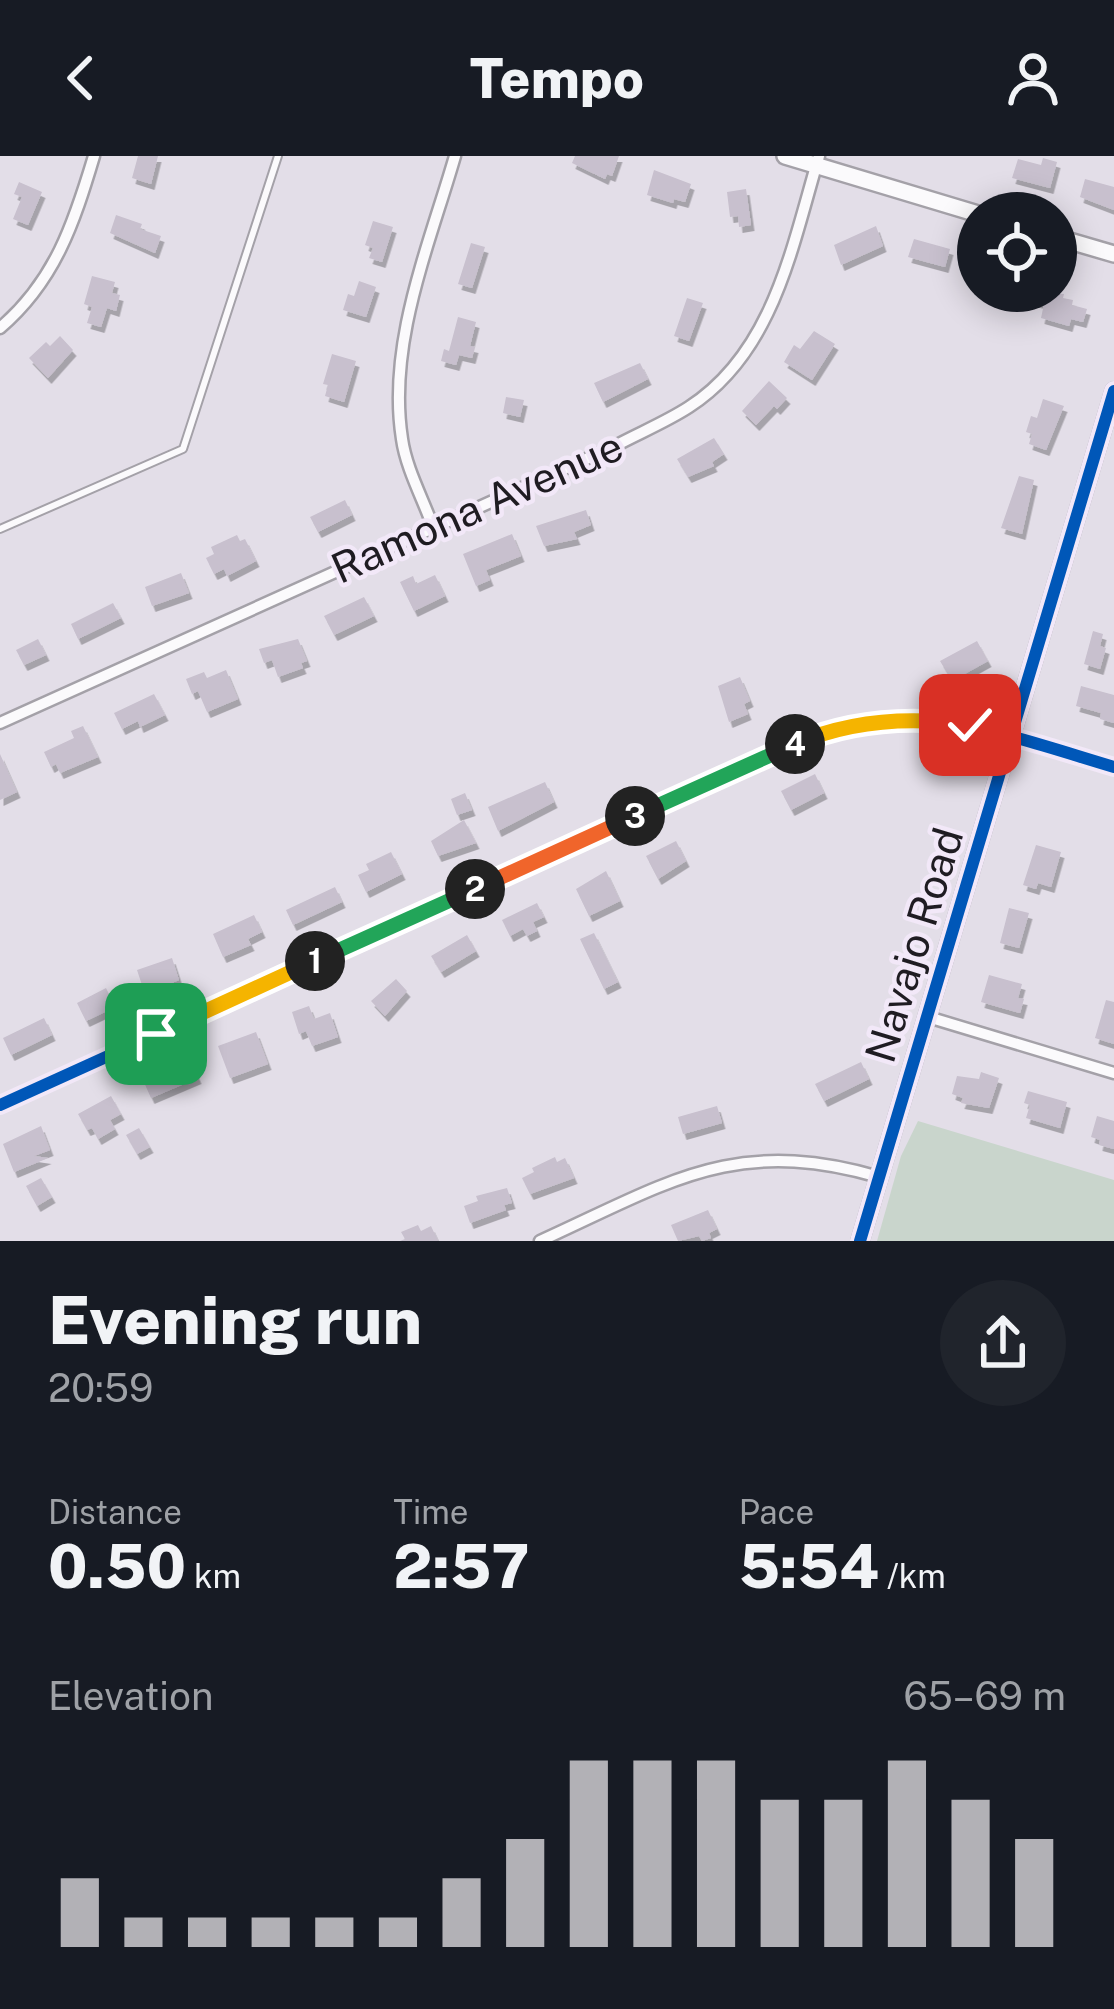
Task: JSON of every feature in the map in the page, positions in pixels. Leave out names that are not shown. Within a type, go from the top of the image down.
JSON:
[{"type":"main road","points":[[784,156],[817,161],[957,207]]},
{"type":"main road","points":[[1077,243],[1114,254]]},
{"type":"main road","name":"Navajo Road","points":[[860,1241],[1114,391]]},
{"type":"street","points":[[0,328],[48,277],[73,227],[94,156]]},
{"type":"street","points":[[433,527],[402,442],[398,370],[455,156]]},
{"type":"street","name":"Ramona Avenue","points":[[0,722],[615,446],[692,406],[744,356],[773,306],[817,161]]},
{"type":"street","points":[[0,1105],[812,737],[895,720],[944,721],[1114,767]]},
{"type":"street","points":[[928,1017],[1114,1073]]},
{"type":"street","points":[[540,1241],[680,1178],[740,1161],[813,1161],[879,1177]]},
{"type":"lane","points":[[0,530],[183,449],[278,156]]},
{"type":"shaded area","points":[[918,1121],[1114,1180],[1114,1241],[877,1241],[901,1156]]},
{"type":"building","points":[[138,156],[158,156],[151,184],[132,178]]},
{"type":"building","points":[[575,156],[619,156],[612,176],[607,174],[605,179],[572,163]]},
{"type":"building","points":[[1043,158],[1057,162],[1050,188],[1012,178],[1018,159],[1041,165]]},
{"type":"building","points":[[654,170],[691,184],[685,202],[647,195]]},
{"type":"building","points":[[1085,179],[1114,187],[1114,210],[1080,197]]},
{"type":"building","points":[[19,182],[42,192],[28,225],[13,219],[22,197],[14,194]]},
{"type":"building","points":[[746,189],[751,225],[739,227],[738,216],[730,217],[727,192]]},
{"type":"building","points":[[116,215],[161,236],[155,253],[110,233]]},
{"type":"building","points":[[373,221],[393,227],[382,262],[369,258],[373,248],[365,245]]},
{"type":"building","points":[[876,226],[883,246],[841,265],[834,245]]},
{"type":"building","points":[[914,239],[950,249],[945,267],[908,257]]},
{"type":"building","points":[[471,243],[485,247],[472,288],[458,284]]},
{"type":"building","points":[[92,276],[115,282],[112,293],[120,295],[116,311],[107,308],[101,327],[87,323],[92,307],[84,304]]},
{"type":"building","points":[[359,281],[376,287],[366,317],[343,310]]},
{"type":"building","points":[[687,298],[703,303],[689,341],[674,336]]},
{"type":"building","points":[[1087,309],[1083,322],[1071,319],[1069,326],[1041,318],[1042,312]]},
{"type":"building","points":[[458,317],[476,322],[470,346],[475,347],[472,358],[459,355],[456,365],[441,361],[444,349],[449,351]]},
{"type":"building","points":[[814,331],[835,344],[812,380],[784,362],[794,345],[800,349]]},
{"type":"building","points":[[60,336],[73,350],[48,378],[29,358]]},
{"type":"building","points":[[332,354],[356,361],[344,402],[325,396],[328,385],[323,384]]},
{"type":"building","points":[[640,363],[648,379],[603,402],[594,383]]},
{"type":"building","points":[[769,381],[787,398],[756,425],[742,411]]},
{"type":"building","points":[[506,397],[524,400],[520,417],[503,413]]},
{"type":"building","points":[[1043,399],[1064,406],[1046,450],[1029,444],[1032,434],[1026,432]]},
{"type":"building","points":[[714,438],[724,454],[712,462],[714,466],[688,477],[677,459]]},
{"type":"building","points":[[1019,476],[1034,480],[1022,534],[1001,528]]},
{"type":"building","points":[[345,500],[352,515],[318,532],[310,517]]},
{"type":"building","points":[[586,510],[591,525],[574,532],[577,539],[544,546],[536,526]]},
{"type":"building","points":[[512,534],[521,556],[486,570],[490,580],[476,586],[463,554]]},
{"type":"building","points":[[237,535],[240,541],[245,539],[256,561],[227,576],[224,569],[214,574],[206,558],[214,554],[211,547]]},
{"type":"building","points":[[181,573],[189,593],[152,606],[145,587]]},
{"type":"building","points":[[435,575],[445,596],[414,611],[400,582],[413,576],[416,584]]},
{"type":"building","points":[[364,597],[374,616],[334,635],[324,616]]},
{"type":"building","points":[[113,603],[121,618],[78,639],[71,624]]},
{"type":"building","points":[[1093,631],[1103,634],[1100,646],[1106,648],[1100,669],[1084,664]]},
{"type":"building","points":[[38,639],[46,655],[24,665],[16,650]]},
{"type":"building","points":[[298,639],[307,661],[301,663],[303,668],[278,677],[272,660],[264,663],[259,649]]},
{"type":"building","points":[[977,641],[988,661],[952,681],[940,661]]},
{"type":"building","points":[[226,670],[238,699],[207,712],[198,691],[192,694],[186,679],[204,672],[207,678]]},
{"type":"building","points":[[740,677],[750,701],[744,704],[748,714],[729,722],[718,686]]},
{"type":"building","points":[[1081,686],[1114,695],[1114,723],[1100,719],[1101,713],[1076,706]]},
{"type":"building","points":[[154,694],[165,715],[140,727],[138,721],[122,729],[114,713]]},
{"type":"building","points":[[83,726],[98,757],[60,773],[44,752],[74,738],[71,731]]},
{"type":"building","points":[[0,754],[17,792],[0,800]]},
{"type":"building","points":[[815,774],[824,793],[791,810],[781,791]]},
{"type":"building","points":[[545,782],[554,802],[498,831],[488,807]]},
{"type":"building","points":[[465,793],[472,810],[457,815],[451,799]]},
{"type":"building","points":[[464,820],[476,843],[438,856],[431,841]]},
{"type":"building","points":[[676,841],[686,861],[658,879],[646,856]]},
{"type":"building","points":[[1036,845],[1061,852],[1051,887],[1023,885]]},
{"type":"building","points":[[391,852],[402,874],[366,892],[358,875],[369,870],[366,864]]},
{"type":"building","points":[[606,871],[620,901],[589,916],[576,889]]},
{"type":"building","points":[[335,887],[342,902],[293,925],[286,910]]},
{"type":"building","points":[[537,903],[544,917],[533,922],[537,931],[527,936],[523,929],[510,936],[502,920]]},
{"type":"building","points":[[1009,908],[1029,913],[1019,948],[1000,943]]},
{"type":"building","points":[[254,915],[262,932],[248,939],[251,945],[223,957],[213,934]]},
{"type":"building","points":[[594,933],[618,982],[604,989],[580,939]]},
{"type":"building","points":[[467,935],[476,951],[441,972],[431,956]]},
{"type":"building","points":[[172,958],[179,980],[145,994],[137,970]]},
{"type":"building","points":[[989,975],[1022,984],[1020,1013],[981,1002]]},
{"type":"building","points":[[396,979],[407,991],[385,1016],[371,1001]]},
{"type":"building","points":[[106,988],[109,994],[120,988],[126,1002],[86,1021],[77,1003]]},
{"type":"building","points":[[1106,1000],[1114,1002],[1114,1044],[1095,1038]]},
{"type":"building","points":[[309,1006],[314,1019],[330,1013],[338,1037],[312,1046],[306,1031],[299,1034],[292,1012]]},
{"type":"building","points":[[44,1018],[52,1035],[11,1055],[3,1038]]},
{"type":"building","points":[[256,1032],[268,1064],[230,1078],[218,1046]]},
{"type":"building","points":[[190,1060],[198,1078],[151,1098],[143,1080]]},
{"type":"building","points":[[861,1062],[869,1079],[824,1101],[815,1084]]},
{"type":"building","points":[[981,1072],[999,1078],[989,1108],[961,1103],[963,1098],[952,1094],[957,1076],[979,1079]]},
{"type":"building","points":[[1028,1091],[1067,1102],[1060,1128],[1026,1118]]},
{"type":"building","points":[[111,1096],[121,1114],[110,1120],[115,1129],[98,1139],[78,1114]]},
{"type":"building","points":[[717,1106],[722,1123],[683,1134],[678,1117]]},
{"type":"building","points":[[1097,1116],[1114,1121],[1114,1149],[1091,1137]]},
{"type":"building","points":[[41,1126],[50,1150],[34,1156],[48,1158],[14,1172],[3,1144]]},
{"type":"building","points":[[139,1128],[150,1147],[137,1154],[126,1135]]},
{"type":"building","points":[[555,1157],[557,1162],[565,1158],[574,1178],[530,1194],[522,1178]]},
{"type":"building","points":[[41,1178],[52,1197],[37,1206],[26,1186]]},
{"type":"building","points":[[507,1188],[512,1203],[504,1205],[506,1210],[470,1223],[464,1206],[478,1201],[476,1196]]},
{"type":"building","points":[[708,1210],[717,1229],[709,1233],[711,1238],[678,1241],[671,1225]]},
{"type":"building","points":[[418,1225],[421,1231],[431,1226],[438,1241],[400,1241],[405,1239],[401,1232]]},
{"type":"cycle path","points":[[860,1241],[1114,391]]},
{"type":"cycle path","points":[[0,1105],[812,737],[854,727],[929,722],[1000,734],[1114,767]]},
{"type":"route","points":[[156,1034],[812,737],[895,720],[970,725]]}]
